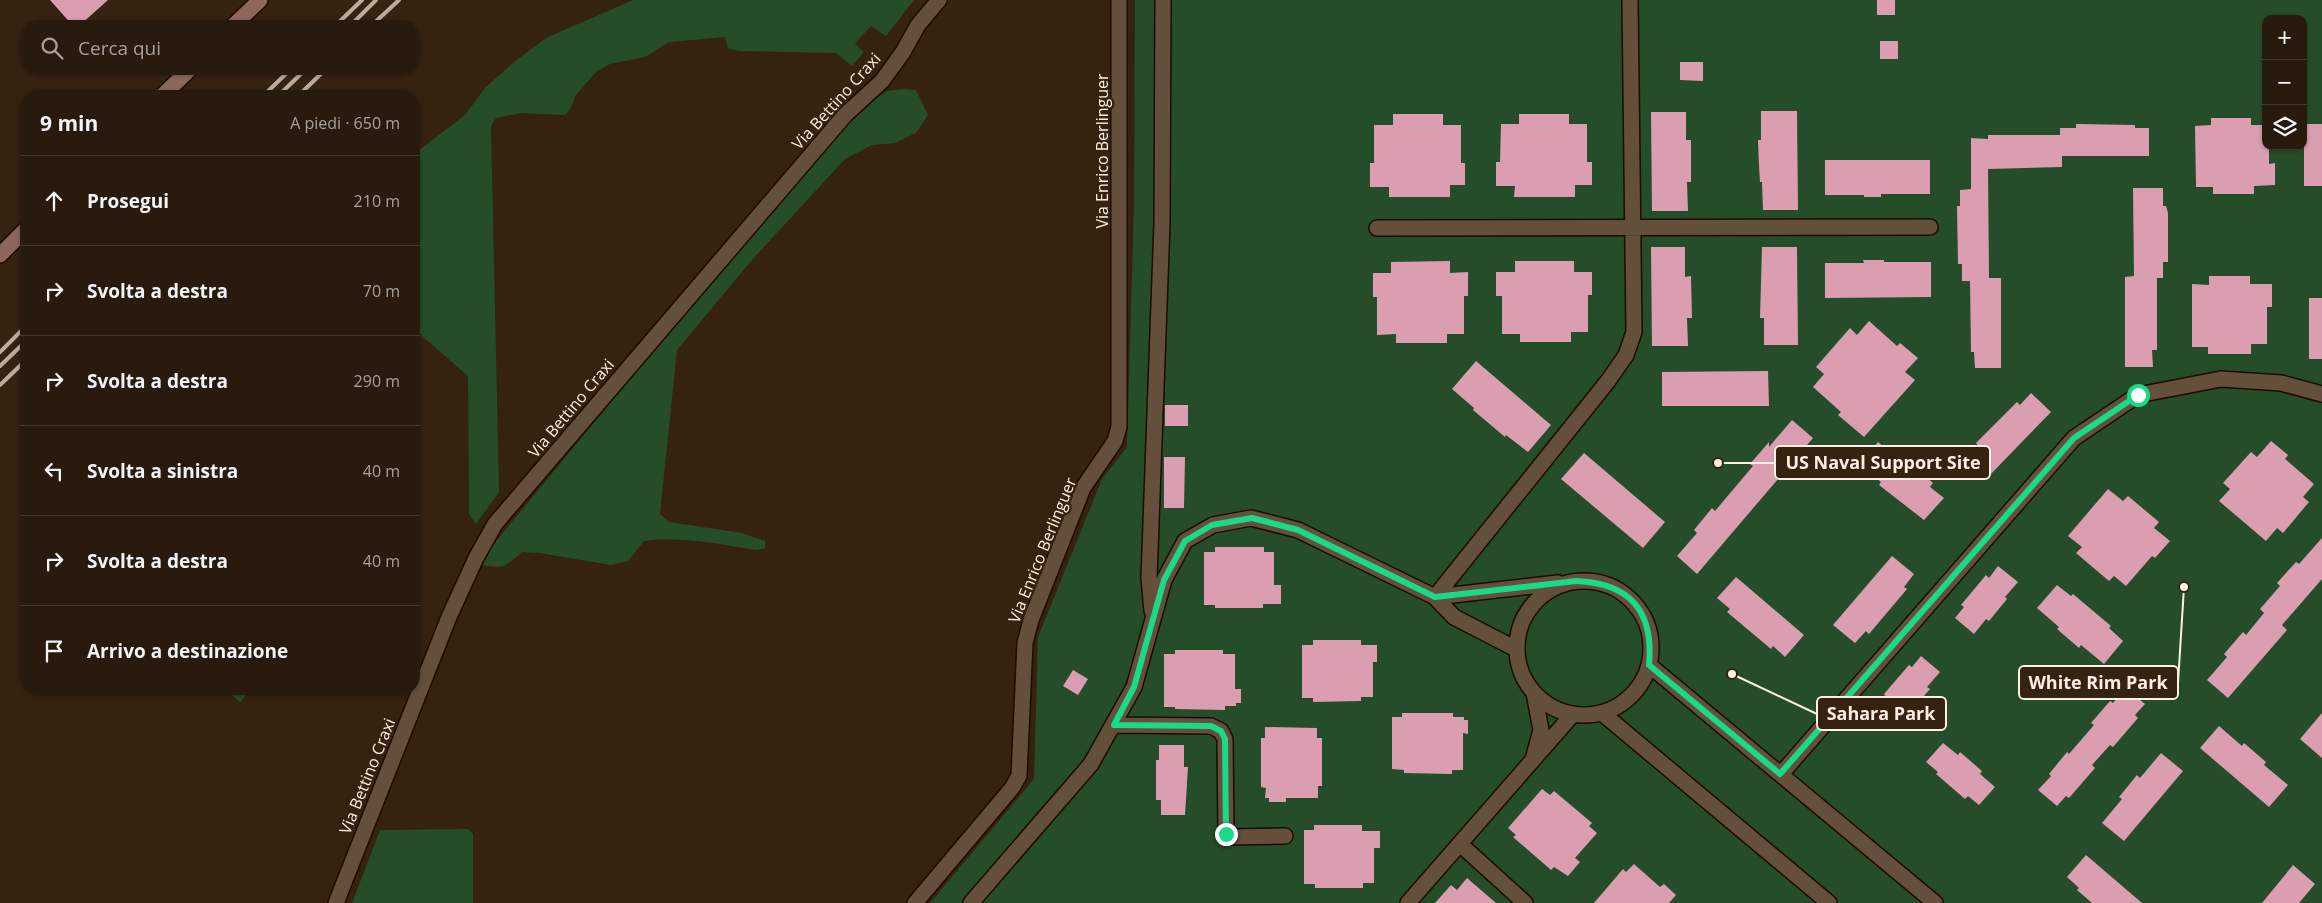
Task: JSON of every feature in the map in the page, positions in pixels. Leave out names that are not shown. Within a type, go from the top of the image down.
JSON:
[{"type":"street","points":[[239,20],[260,0]]},
{"type":"street","name":"Via Bettino Craxi","points":[[420,690],[449,616],[476,558],[495,524],[844,115],[882,81],[903,52],[918,25],[939,0]]},
{"type":"street","name":"Via Enrico Berlinguer","points":[[914,903],[1012,788],[1019,776],[1022,759],[1025,642],[1031,620],[1083,488],[1115,441],[1119,427],[1119,0]]},
{"type":"street","points":[[1153,620],[1149,578],[1162,223],[1163,0]]},
{"type":"street","points":[[1435,597],[1608,381],[1626,355],[1634,332],[1630,0]]},
{"type":"street","points":[[168,90],[184,75]]},
{"type":"street","points":[[1377,228],[1930,227]]},
{"type":"street","points":[[0,255],[20,235]]},
{"type":"street","points":[[1780,774],[2074,438],[2138,395],[2221,379],[2281,383],[2322,394]]},
{"type":"street","points":[[971,903],[1091,764],[1134,687],[1164,580],[1185,541],[1212,525],[1252,518],[1298,530],[1435,597],[1454,617],[1516,649]]},
{"type":"street","points":[[1435,597],[1576,581],[1598,582],[1618,590],[1635,604],[1646,622],[1651,643],[1649,665],[1639,686],[1629,697],[1602,713],[1573,714],[1552,707],[1534,693],[1524,680],[1518,665],[1516,649],[1519,629],[1527,611],[1540,596],[1557,586],[1576,581]]},
{"type":"street","points":[[1649,665],[1935,903]]},
{"type":"street","points":[[1534,693],[1541,730],[1534,760]]},
{"type":"street","name":"Via Bettino Craxi","points":[[336,903],[418,695]]},
{"type":"street","points":[[1602,713],[1829,903]]},
{"type":"street","points":[[1408,903],[1573,714]]},
{"type":"street","points":[[1114,725],[1211,726],[1221,731],[1225,739],[1226,834],[1230,837],[1285,836]]},
{"type":"street","points":[[1460,844],[1525,903]]},
{"type":"green space","points":[[633,0],[914,0],[886,36],[871,26],[855,44],[864,52],[852,66],[836,53],[739,51],[728,48],[725,37],[669,42],[645,57],[610,64],[596,72],[576,95],[565,115],[521,113],[496,118],[491,126],[499,492],[476,524],[469,514],[468,376],[420,334],[420,149],[465,115],[485,88],[514,62],[546,38]]},
{"type":"green space","points":[[1135,0],[2322,0],[2322,903],[930,903],[1034,779],[1038,637],[1102,479],[1127,447],[1134,202]]},
{"type":"green space","points":[[916,90],[928,115],[916,133],[895,143],[872,145],[845,159],[751,261],[677,350],[660,514],[669,522],[742,533],[765,541],[765,548],[757,550],[700,541],[672,539],[644,541],[628,561],[611,565],[522,552],[505,566],[482,565],[487,552],[683,315],[862,107],[887,91]]},
{"type":"green space","points":[[232,695],[246,695],[240,702]]},
{"type":"green space","points":[[468,829],[473,834],[473,903],[352,903],[380,830]]},
{"type":"building","points":[[50,0],[108,0],[86,20],[68,20]]},
{"type":"building","points":[[1877,0],[1895,0],[1895,15],[1877,15]]},
{"type":"building","points":[[1880,41],[1898,41],[1898,59],[1880,59]]},
{"type":"building","points":[[1680,62],[1703,62],[1703,81],[1680,80]]},
{"type":"building","points":[[1761,111],[1797,111],[1798,210],[1763,210],[1758,140],[1761,140]]},
{"type":"building","points":[[1651,112],[1686,112],[1686,140],[1691,140],[1691,182],[1687,182],[1688,211],[1652,211]]},
{"type":"building","points":[[1393,114],[1443,114],[1443,125],[1461,125],[1461,163],[1465,163],[1465,185],[1450,185],[1450,197],[1389,197],[1389,187],[1370,187],[1370,163],[1374,163],[1374,125],[1393,125]]},
{"type":"building","points":[[1519,114],[1569,114],[1569,124],[1587,124],[1587,162],[1592,162],[1592,185],[1575,185],[1575,197],[1514,197],[1515,186],[1496,186],[1496,162],[1500,162],[1501,124],[1519,124]]},
{"type":"building","points":[[2211,118],[2251,118],[2251,125],[2262,125],[2262,150],[2269,150],[2269,164],[2275,163],[2275,185],[2254,186],[2254,194],[2213,194],[2213,187],[2196,187],[2195,126],[2211,125]]},
{"type":"building","points":[[2076,124],[2135,125],[2135,128],[2149,128],[2149,156],[2062,156],[2062,167],[1988,169],[1989,278],[2001,278],[2001,368],[1975,368],[1974,352],[1971,352],[1970,281],[1962,281],[1962,264],[1958,264],[1957,206],[1960,206],[1960,190],[1971,189],[1971,138],[1988,139],[1988,135],[2060,135],[2060,128],[2076,128]]},
{"type":"building","points":[[2307,124],[2322,124],[2322,186],[2304,186],[2304,150],[2307,150]]},
{"type":"building","points":[[1825,160],[1930,160],[1930,194],[1881,194],[1881,197],[1825,195]]},
{"type":"building","points":[[2133,188],[2163,188],[2163,206],[2166,206],[2168,213],[2168,262],[2163,262],[2163,278],[2157,278],[2157,350],[2152,350],[2153,367],[2125,367],[2125,277],[2134,276]]},
{"type":"building","points":[[1651,247],[1685,247],[1685,277],[1691,276],[1692,318],[1687,318],[1688,346],[1652,346]]},
{"type":"building","points":[[1762,247],[1797,247],[1798,345],[1764,345],[1764,318],[1760,318]]},
{"type":"building","points":[[1863,260],[1931,262],[1931,297],[1825,298],[1825,263],[1864,263]]},
{"type":"building","points":[[1450,261],[1450,273],[1468,272],[1468,296],[1464,296],[1464,334],[1447,334],[1447,343],[1396,343],[1396,334],[1377,335],[1377,297],[1373,297],[1373,273],[1391,273],[1391,262]]},
{"type":"building","points":[[1515,261],[1574,261],[1574,272],[1592,272],[1592,295],[1588,295],[1588,332],[1571,332],[1571,342],[1520,342],[1520,334],[1502,334],[1502,296],[1496,296],[1496,272],[1515,272]]},
{"type":"building","points":[[2209,276],[2250,276],[2250,284],[2272,284],[2272,307],[2267,307],[2267,344],[2251,344],[2251,354],[2208,354],[2208,347],[2192,347],[2192,284],[2209,285]]},
{"type":"building","points":[[2309,298],[2322,298],[2322,359],[2309,359]]},
{"type":"building","points":[[1869,321],[1897,346],[1900,343],[1918,358],[1905,372],[1915,380],[1864,437],[1838,415],[1841,412],[1813,387],[1824,374],[1816,367],[1850,328],[1857,335]]},
{"type":"building","points":[[1476,361],[1551,425],[1528,452],[1506,435],[1505,437],[1452,389]]},
{"type":"building","points":[[1768,371],[1769,406],[1662,406],[1662,372]]},
{"type":"building","points":[[2031,393],[2051,412],[1988,477],[1967,457],[1978,446],[1976,443],[2017,402],[2020,405]]},
{"type":"building","points":[[1165,405],[1188,405],[1188,426],[1165,426]]},
{"type":"building","points":[[1792,420],[1813,438],[1697,574],[1677,556],[1697,533],[1694,530],[1712,508],[1715,511],[1753,466],[1750,464],[1769,442],[1769,447]]},
{"type":"building","points":[[2271,441],[2288,455],[2285,459],[2314,484],[2303,497],[2309,502],[2283,533],[2277,528],[2266,541],[2219,501],[2230,489],[2223,483],[2251,452],[2257,457]]},
{"type":"building","points":[[1878,442],[1892,454],[1895,450],[1933,483],[1930,487],[1944,498],[1924,520],[1879,485],[1881,482],[1859,464]]},
{"type":"building","points":[[1584,453],[1665,522],[1643,548],[1561,479]]},
{"type":"building","points":[[1164,457],[1185,457],[1184,508],[1164,508]]},
{"type":"building","points":[[2108,489],[2123,501],[2128,496],[2159,522],[2154,528],[2170,541],[2155,558],[2152,556],[2126,586],[2114,576],[2109,581],[2076,553],[2082,547],[2068,536]]},
{"type":"building","points":[[2322,538],[2322,579],[2282,625],[2287,630],[2228,698],[2207,680],[2227,657],[2224,654],[2243,632],[2246,635],[2264,613],[2260,609],[2280,586],[2277,583],[2296,562],[2299,564]]},
{"type":"building","points":[[1215,547],[1264,547],[1264,552],[1274,552],[1274,585],[1281,585],[1281,604],[1263,604],[1263,608],[1215,608],[1215,605],[1204,605],[1204,552],[1215,552]]},
{"type":"building","points":[[1892,556],[1914,574],[1904,587],[1907,589],[1869,634],[1866,631],[1855,643],[1833,625]]},
{"type":"building","points":[[1998,566],[2018,582],[1989,621],[1986,619],[1974,634],[1955,618],[1964,607],[1961,605],[1986,575],[1989,578]]},
{"type":"building","points":[[1736,577],[1804,635],[1785,657],[1773,646],[1771,649],[1727,612],[1730,609],[1717,598]]},
{"type":"building","points":[[2057,585],[2071,596],[2073,594],[2111,626],[2109,628],[2123,641],[2104,664],[2081,645],[2079,648],[2037,608]]},
{"type":"building","points":[[1313,640],[1361,640],[1361,645],[1377,645],[1377,662],[1373,662],[1373,697],[1361,697],[1361,701],[1313,702],[1313,698],[1302,698],[1302,645],[1313,645]]},
{"type":"building","points":[[1175,650],[1223,650],[1223,654],[1235,654],[1235,689],[1241,689],[1241,703],[1236,703],[1236,706],[1225,706],[1225,710],[1164,707],[1164,654],[1175,654]]},
{"type":"building","points":[[1921,656],[1940,672],[1927,687],[1930,689],[1910,712],[1907,710],[1895,724],[1877,708],[1886,697],[1884,694],[1909,665],[1912,667]]},
{"type":"building","points":[[1073,670],[1088,679],[1078,695],[1063,686]]},
{"type":"building","points":[[2126,688],[2145,704],[2135,715],[2138,718],[2113,747],[2110,745],[2092,765],[2095,768],[2069,798],[2066,796],[2057,806],[2038,790],[2051,776],[2049,774],[2067,752],[2069,754],[2094,725],[2091,723],[2110,701],[2113,703]]},
{"type":"building","points":[[1402,713],[1453,713],[1453,717],[1464,717],[1464,720],[1468,720],[1468,734],[1463,733],[1463,770],[1452,770],[1452,774],[1404,773],[1404,770],[1392,769],[1392,717],[1402,717]]},
{"type":"building","points":[[2322,713],[2322,758],[2300,739]]},
{"type":"building","points":[[2219,726],[2242,746],[2244,743],[2266,762],[2264,765],[2288,785],[2269,807],[2200,748]]},
{"type":"building","points":[[1265,727],[1317,728],[1317,738],[1322,738],[1322,786],[1318,786],[1318,798],[1286,798],[1286,802],[1269,802],[1269,798],[1265,798],[1266,788],[1261,787],[1261,738],[1265,738]]},
{"type":"building","points":[[1943,743],[1958,755],[1960,752],[1982,771],[1980,774],[1995,787],[1979,805],[1968,796],[1965,799],[1936,774],[1938,772],[1926,762]]},
{"type":"building","points":[[1159,745],[1184,745],[1184,767],[1188,767],[1185,815],[1161,815],[1161,800],[1156,800],[1156,760],[1159,760]]},
{"type":"building","points":[[2161,753],[2183,771],[2124,841],[2102,823],[2122,799],[2119,797],[2137,775],[2140,778]]},
{"type":"building","points":[[1542,789],[1550,795],[1554,791],[1592,823],[1589,826],[1597,833],[1575,858],[1580,862],[1568,876],[1554,867],[1551,870],[1513,837],[1516,835],[1508,828]]},
{"type":"building","points":[[1314,825],[1362,825],[1362,831],[1380,831],[1380,848],[1374,848],[1374,883],[1363,883],[1363,888],[1315,888],[1315,884],[1304,884],[1304,830],[1314,830]]},
{"type":"building","points":[[2086,855],[2142,903],[2092,903],[2077,890],[2079,888],[2067,877]]},
{"type":"building","points":[[1634,864],[1660,887],[1664,884],[1676,895],[1669,903],[1594,903],[1623,869],[1626,872]]},
{"type":"building","points":[[2293,865],[2315,884],[2299,903],[2262,903]]},
{"type":"building","points":[[1467,878],[1496,903],[1435,903],[1451,885],[1457,890]]},
{"type":"railway","points":[[341,20],[362,0]]},
{"type":"railway","points":[[356,20],[376,0]]},
{"type":"railway","points":[[377,20],[399,0]]},
{"type":"railway","points":[[269,90],[285,75]]},
{"type":"railway","points":[[284,90],[300,75]]},
{"type":"railway","points":[[304,90],[320,75]]},
{"type":"railway","points":[[0,352],[20,332]]},
{"type":"railway","points":[[0,366],[20,347]]},
{"type":"railway","points":[[0,385],[20,366]]},
{"type":"place","name":"US Naval Support Site","points":[[1718,463]]},
{"type":"place","name":"White Rim Park","points":[[2184,587]]},
{"type":"place","name":"Sahara Park","points":[[1732,674]]},
{"type":"route","points":[[1226,834],[1225,739],[1221,731],[1211,726],[1114,725],[1134,687],[1164,580],[1185,541],[1212,525],[1252,518],[1298,530],[1435,597],[1576,581],[1598,582],[1618,590],[1635,604],[1646,622],[1651,643],[1649,665],[1780,774],[2074,438],[2138,395]]}]
